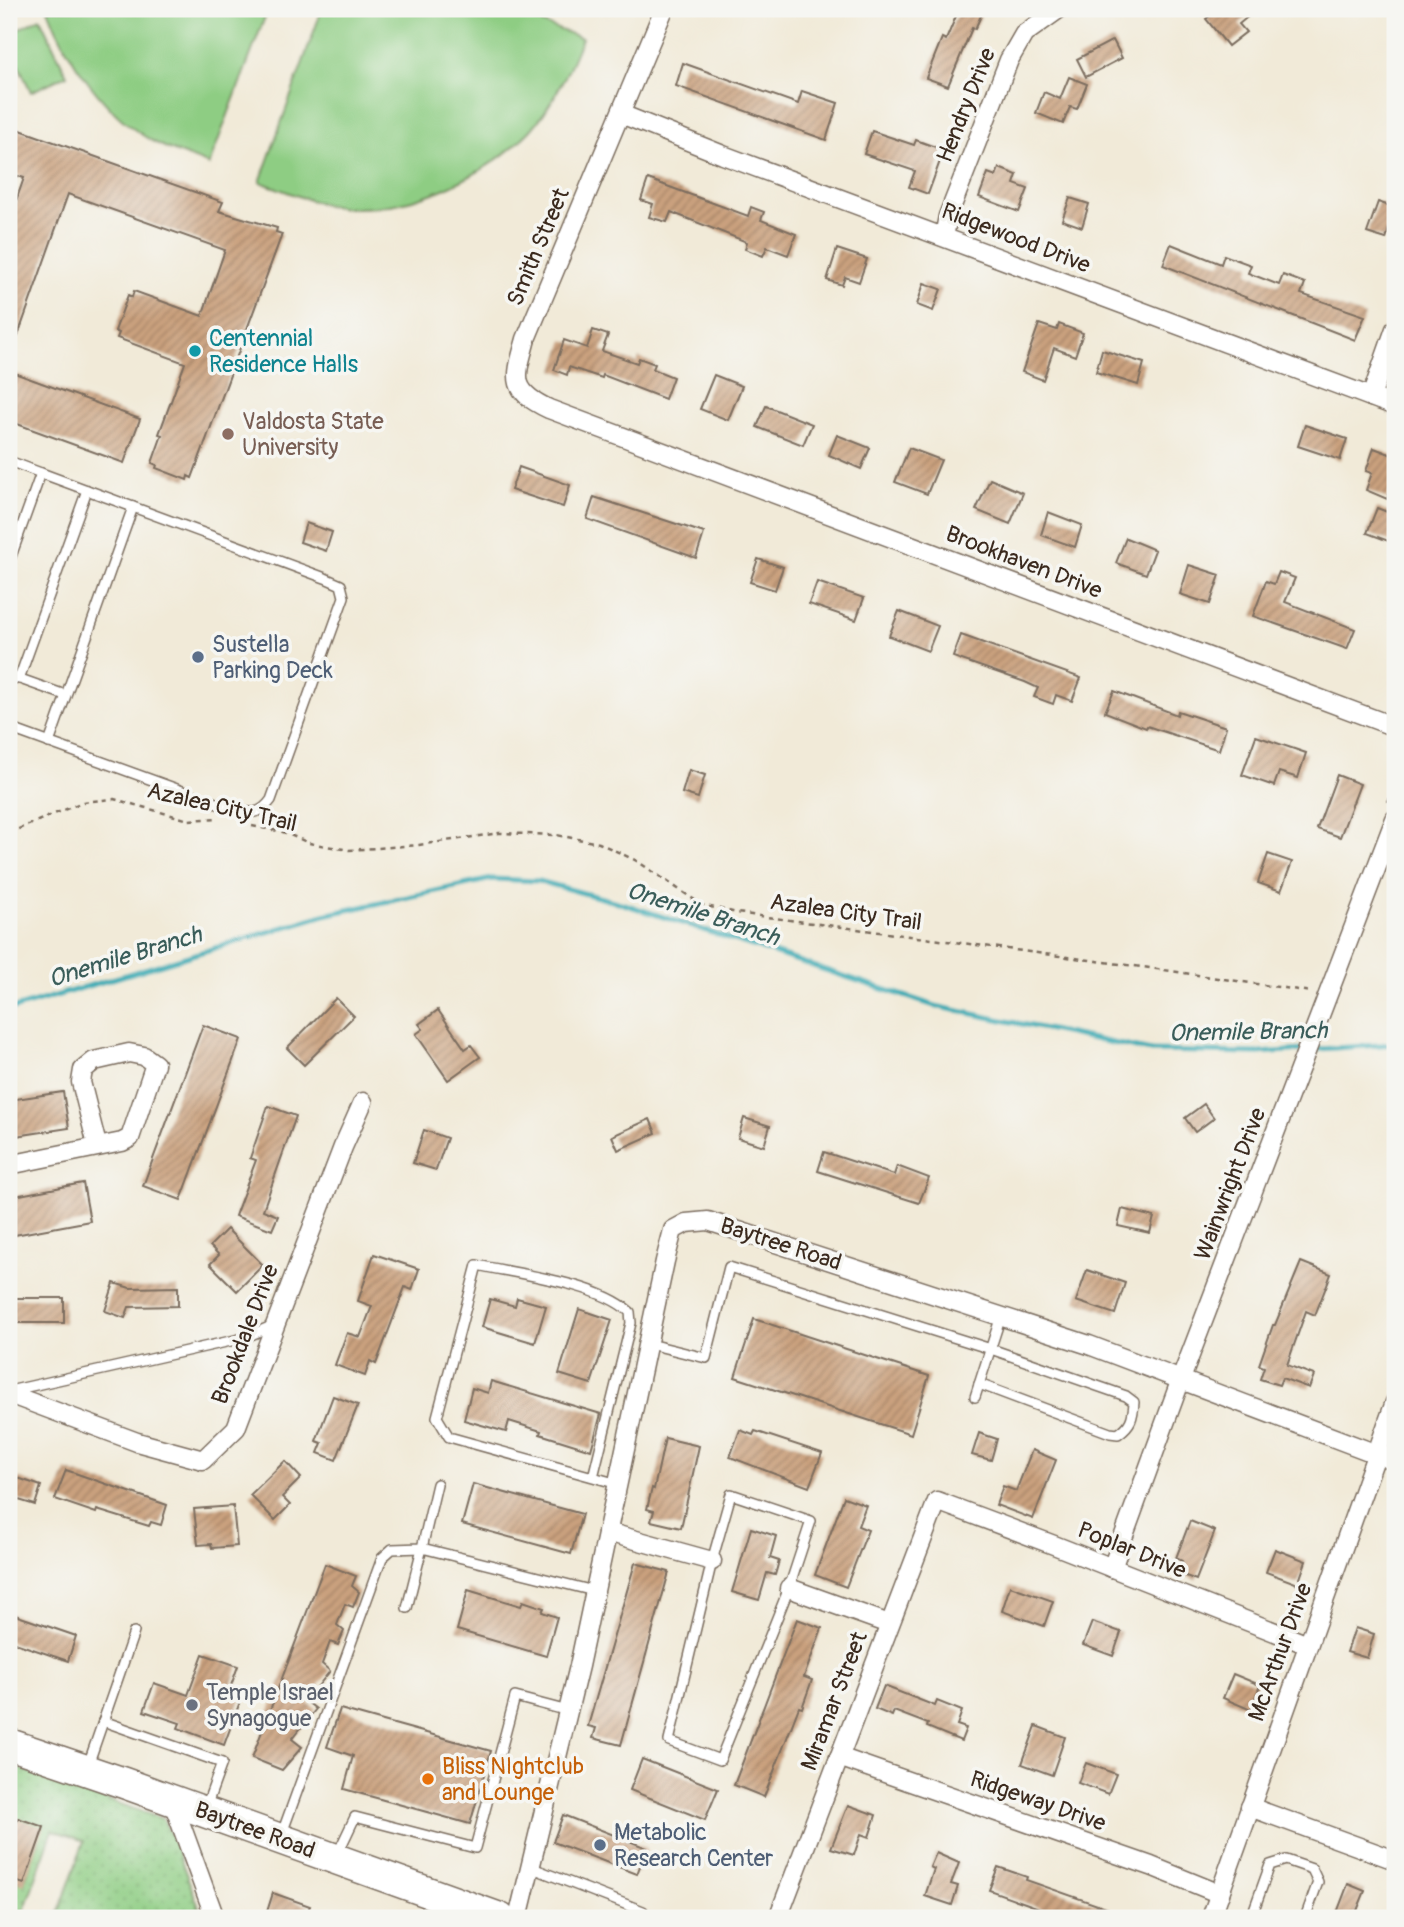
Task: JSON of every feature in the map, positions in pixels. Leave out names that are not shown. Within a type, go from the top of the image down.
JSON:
[{"type":"main road","name":"Baytree Road","points":[[9,1744],[280,1839],[482,1915]]},
{"type":"street","name":"Hendry Drive","points":[[944,237],[948,216],[1009,60],[1024,34],[1059,9]]},
{"type":"street","name":"Smith Street","points":[[635,442],[537,404],[523,394],[516,376],[526,340],[621,114],[658,11]]},
{"type":"street","name":"Ridgewood Drive","points":[[621,114],[723,155],[1395,406]]},
{"type":"street","points":[[1371,397],[1395,329]]},
{"type":"street","name":"Brookhaven Drive","points":[[635,442],[1395,727]]},
{"type":"street","name":"Wainwright Drive","points":[[1112,1568],[1391,813]]},
{"type":"street","points":[[9,1165],[122,1142],[130,1138],[155,1064],[144,1056],[129,1053],[94,1061],[83,1070],[80,1082],[97,1145]]},
{"type":"street","name":"Brookdale Drive","points":[[9,1392],[137,1442],[203,1460],[236,1428],[343,1147],[363,1102]]},
{"type":"street","name":"Baytree Road","points":[[518,1918],[568,1711],[673,1230],[686,1223],[708,1221],[1089,1345],[1395,1461]]},
{"type":"street","name":"McArthur Drive","points":[[1211,1918],[1395,1402]]},
{"type":"street","name":"Poplar Drive","points":[[937,1501],[1308,1645]]},
{"type":"street","name":"Miramar Street","points":[[778,1918],[937,1501]]},
{"type":"street","points":[[607,1532],[712,1561]]},
{"type":"street","points":[[789,1588],[889,1625]]},
{"type":"street","name":"Ridgeway Drive","points":[[839,1756],[1151,1866],[1220,1894]]},
{"type":"street","points":[[172,1800],[215,1918]]},
{"type":"street","points":[[1250,1807],[1395,1860]]},
{"type":"lane","points":[[9,461],[268,555],[341,586],[344,597],[271,800],[264,809],[252,813],[229,808],[9,728]]},
{"type":"lane","points":[[9,562],[41,473]]},
{"type":"lane","points":[[19,678],[88,490]]},
{"type":"lane","points":[[49,743],[133,507]]},
{"type":"lane","points":[[9,675],[65,695]]},
{"type":"lane","points":[[593,1477],[631,1323],[630,1312],[621,1304],[573,1286],[477,1265],[438,1417],[441,1425],[449,1437],[618,1484]]},
{"type":"lane","points":[[649,1344],[706,1357],[729,1267],[991,1349],[1126,1395],[1134,1402],[1133,1415],[1129,1426],[1118,1434],[1110,1433],[979,1384]]},
{"type":"lane","points":[[975,1397],[1001,1316]]},
{"type":"lane","points":[[9,1392],[244,1338],[276,1325]]},
{"type":"lane","points":[[407,1608],[437,1484]]},
{"type":"lane","points":[[732,1494],[811,1521],[789,1588],[720,1760],[669,1741],[712,1561],[732,1494]]},
{"type":"lane","points":[[280,1839],[382,1558],[392,1549],[422,1548],[594,1591]]},
{"type":"lane","points":[[87,1770],[134,1632]]},
{"type":"lane","points":[[335,1859],[355,1817],[475,1848],[515,1697],[568,1711]]},
{"type":"lane","points":[[103,1721],[222,1763],[204,1812]]},
{"type":"lane","points":[[1251,1918],[1270,1865],[1286,1860],[1312,1869],[1318,1881],[1305,1918]]},
{"type":"lane","points":[[530,1867],[643,1911]]},
{"type":"path","points":[[1391,813],[1395,782]]},
{"type":"path","name":"Azalea City Trail","points":[[9,833],[83,803],[114,799],[189,820],[221,818]]},
{"type":"path","name":"Azalea City Trail","points":[[248,825],[283,832],[309,844],[349,850],[419,845],[499,833],[556,835],[599,843],[637,861],[702,905],[1311,993]]},
{"type":"green space","points":[[48,9],[268,9],[209,165],[154,142],[136,131],[104,102],[65,47]]},
{"type":"green space","points":[[322,9],[504,9],[582,38],[560,87],[538,122],[493,162],[449,187],[425,196],[377,207],[341,207],[317,202],[260,182]]},
{"type":"green space","points":[[40,18],[67,75],[31,92],[9,44],[9,34]]},
{"type":"green space","points":[[9,1765],[163,1819],[203,1918],[57,1918],[84,1841],[53,1830],[24,1911],[42,1918],[9,1918],[9,1879],[24,1883],[43,1827],[9,1835]]},
{"type":"building","points":[[959,9],[984,9],[975,29],[972,28],[948,86],[926,78],[942,38],[946,40]]},
{"type":"building","points":[[1218,9],[1257,9],[1239,24],[1246,32],[1228,46],[1206,19]]},
{"type":"building","points":[[1113,40],[1122,58],[1086,77],[1077,59]]},
{"type":"building","points":[[683,63],[798,104],[802,91],[838,103],[826,140],[676,86]]},
{"type":"building","points":[[1069,77],[1087,84],[1077,109],[1070,107],[1063,124],[1036,113],[1044,92],[1060,99]]},
{"type":"building","points":[[9,126],[223,202],[219,211],[277,228],[276,232],[282,234],[192,478],[188,476],[187,480],[156,468],[157,465],[152,463],[162,435],[159,434],[185,363],[117,338],[119,333],[115,331],[128,295],[132,297],[134,291],[202,316],[225,250],[68,194],[9,355],[9,221],[24,178],[9,173]]},
{"type":"building","points":[[872,131],[914,145],[916,140],[944,150],[928,194],[909,187],[915,171],[864,154]]},
{"type":"building","points":[[999,168],[1017,175],[1014,184],[1028,189],[1019,212],[979,197],[988,173],[996,176]]},
{"type":"building","points":[[648,179],[748,216],[751,207],[764,212],[761,220],[796,234],[788,255],[767,247],[763,256],[745,249],[747,242],[671,212],[667,222],[649,217],[653,204],[641,200]]},
{"type":"building","points":[[1070,198],[1089,204],[1082,227],[1062,220]]},
{"type":"building","points":[[1378,202],[1395,208],[1386,239],[1367,233]]},
{"type":"building","points":[[1171,244],[1221,264],[1224,255],[1251,265],[1248,273],[1279,285],[1283,275],[1305,283],[1301,294],[1365,316],[1355,340],[1163,265]]},
{"type":"building","points":[[837,249],[867,259],[859,282],[845,277],[842,285],[827,280]]},
{"type":"building","points":[[924,283],[941,289],[933,311],[917,305]]},
{"type":"building","points":[[1039,324],[1057,330],[1059,324],[1083,333],[1075,356],[1054,348],[1043,380],[1022,372]]},
{"type":"building","points":[[593,330],[608,335],[602,351],[637,363],[639,358],[655,364],[653,369],[673,377],[665,399],[603,375],[602,378],[569,367],[567,375],[554,370],[564,340],[587,348]]},
{"type":"building","points":[[1102,350],[1144,363],[1138,385],[1096,372]]},
{"type":"building","points":[[9,371],[140,419],[124,463],[9,421]]},
{"type":"building","points":[[714,375],[742,386],[728,420],[700,409]]},
{"type":"building","points":[[766,406],[812,424],[803,445],[757,427]]},
{"type":"building","points":[[1305,425],[1347,439],[1340,460],[1298,446]]},
{"type":"building","points":[[837,435],[870,448],[861,469],[829,455]]},
{"type":"building","points":[[909,448],[941,460],[927,494],[895,482]]},
{"type":"building","points":[[1374,448],[1395,456],[1395,479],[1387,499],[1366,490],[1372,473],[1366,471]]},
{"type":"building","points":[[519,467],[570,485],[563,507],[511,490]]},
{"type":"building","points":[[990,479],[1023,493],[1010,524],[976,510]]},
{"type":"building","points":[[594,497],[704,533],[696,558],[587,519]]},
{"type":"building","points":[[1377,508],[1395,515],[1395,532],[1391,542],[1367,533]]},
{"type":"building","points":[[1048,512],[1082,525],[1075,547],[1041,535]]},
{"type":"building","points":[[306,523],[332,532],[326,551],[300,542]]},
{"type":"building","points":[[1126,538],[1155,550],[1146,574],[1116,563]]},
{"type":"building","points":[[758,559],[783,567],[775,590],[750,582]]},
{"type":"building","points":[[1189,565],[1220,575],[1210,604],[1180,594]]},
{"type":"building","points":[[1279,572],[1295,578],[1285,602],[1355,629],[1347,649],[1253,616],[1266,581],[1274,584]]},
{"type":"building","points":[[817,582],[864,598],[856,620],[809,604]]},
{"type":"building","points":[[899,611],[938,626],[928,651],[889,636]]},
{"type":"building","points":[[961,635],[1081,678],[1072,701],[1056,695],[1053,704],[1034,697],[1038,688],[953,657]]},
{"type":"building","points":[[1114,691],[1177,715],[1178,711],[1226,727],[1219,750],[1147,726],[1146,728],[1105,712]]},
{"type":"building","points":[[1256,736],[1306,753],[1298,778],[1279,772],[1274,786],[1242,775]]},
{"type":"building","points":[[689,770],[705,775],[698,798],[682,793]]},
{"type":"building","points":[[1337,775],[1360,784],[1340,837],[1317,829]]},
{"type":"building","points":[[1268,854],[1292,862],[1281,891],[1258,883]]},
{"type":"building","points":[[336,998],[354,1016],[304,1065],[287,1048]]},
{"type":"building","points":[[438,1010],[465,1049],[471,1045],[480,1057],[448,1080],[416,1034],[423,1029],[419,1024]]},
{"type":"building","points":[[203,1025],[241,1039],[181,1200],[143,1186]]},
{"type":"building","points":[[63,1092],[69,1128],[9,1137],[9,1100]]},
{"type":"building","points":[[1204,1104],[1214,1118],[1195,1132],[1185,1118]]},
{"type":"building","points":[[268,1106],[296,1116],[263,1210],[278,1216],[272,1230],[235,1216],[256,1160],[250,1158]]},
{"type":"building","points":[[744,1118],[770,1126],[764,1146],[738,1138]]},
{"type":"building","points":[[650,1119],[656,1133],[618,1150],[612,1136]]},
{"type":"building","points":[[424,1130],[447,1138],[436,1170],[413,1163]]},
{"type":"building","points":[[824,1152],[894,1175],[897,1166],[929,1178],[919,1203],[818,1171]]},
{"type":"building","points":[[83,1183],[90,1221],[9,1236],[9,1197]]},
{"type":"building","points":[[1122,1209],[1154,1217],[1150,1233],[1118,1226]]},
{"type":"building","points":[[227,1229],[263,1265],[237,1291],[210,1264],[219,1255],[210,1246]]},
{"type":"building","points":[[374,1254],[419,1269],[412,1290],[405,1287],[376,1364],[370,1361],[365,1376],[335,1365],[347,1333],[360,1337],[372,1306],[358,1301]]},
{"type":"building","points":[[1301,1262],[1331,1274],[1315,1315],[1306,1311],[1287,1365],[1314,1375],[1309,1388],[1282,1378],[1279,1385],[1260,1379],[1264,1367],[1259,1365],[1273,1325]]},
{"type":"building","points":[[1087,1270],[1125,1283],[1115,1314],[1076,1301]]},
{"type":"building","points":[[114,1283],[130,1288],[178,1287],[178,1306],[129,1307],[125,1318],[105,1311]]},
{"type":"building","points":[[12,1298],[64,1298],[64,1323],[12,1323]]},
{"type":"building","points":[[517,1298],[546,1306],[535,1343],[482,1327],[490,1299],[515,1306]]},
{"type":"building","points":[[579,1309],[612,1320],[591,1384],[559,1374]]},
{"type":"building","points":[[754,1319],[929,1376],[911,1434],[735,1377]]},
{"type":"building","points":[[491,1381],[601,1414],[591,1450],[509,1421],[506,1432],[464,1420],[472,1388],[488,1393]]},
{"type":"building","points":[[333,1396],[358,1405],[336,1460],[318,1453],[322,1443],[316,1441]]},
{"type":"building","points":[[740,1430],[753,1435],[755,1431],[822,1453],[809,1487],[730,1457]]},
{"type":"building","points":[[979,1433],[997,1439],[991,1460],[972,1455]]},
{"type":"building","points":[[665,1438],[699,1446],[681,1528],[651,1521],[654,1511],[647,1509]]},
{"type":"building","points":[[1032,1450],[1056,1460],[1033,1519],[996,1505],[1003,1486],[1016,1491]]},
{"type":"building","points":[[285,1461],[301,1478],[282,1497],[290,1505],[275,1520],[250,1495]]},
{"type":"building","points":[[66,1470],[167,1505],[161,1525],[151,1522],[149,1526],[97,1510],[96,1513],[55,1499]]},
{"type":"building","points":[[9,1475],[41,1486],[35,1505],[9,1497]]},
{"type":"building","points":[[473,1484],[582,1514],[571,1554],[462,1524]]},
{"type":"building","points":[[844,1497],[866,1505],[858,1526],[868,1530],[846,1587],[815,1575]]},
{"type":"building","points":[[233,1506],[237,1546],[212,1548],[211,1544],[198,1545],[194,1509]]},
{"type":"building","points":[[1190,1521],[1215,1531],[1196,1580],[1178,1573],[1182,1561],[1176,1558]]},
{"type":"building","points":[[751,1528],[776,1536],[770,1558],[779,1561],[775,1575],[767,1573],[759,1600],[732,1592]]},
{"type":"building","points":[[1275,1549],[1306,1561],[1298,1584],[1266,1572]]},
{"type":"building","points":[[635,1563],[669,1572],[621,1745],[593,1738],[596,1728],[588,1726]]},
{"type":"building","points":[[325,1564],[356,1576],[352,1586],[359,1592],[353,1607],[345,1604],[337,1625],[344,1631],[338,1645],[330,1642],[322,1664],[330,1671],[306,1701],[316,1709],[292,1739],[302,1747],[282,1770],[252,1758]]},
{"type":"building","points":[[1010,1586],[1053,1601],[1044,1626],[1002,1611]]},
{"type":"building","points":[[468,1590],[521,1606],[523,1601],[544,1608],[542,1612],[557,1617],[546,1656],[457,1630]]},
{"type":"building","points":[[9,1613],[76,1636],[68,1661],[9,1641]]},
{"type":"building","points":[[797,1619],[822,1628],[804,1677],[812,1680],[764,1797],[734,1785]]},
{"type":"building","points":[[1092,1622],[1121,1632],[1113,1656],[1083,1645]]},
{"type":"building","points":[[1355,1628],[1374,1634],[1367,1658],[1347,1652]]},
{"type":"building","name":"Temple Israel Synagogue","points":[[203,1654],[238,1666],[228,1694],[241,1699],[224,1745],[178,1728],[180,1723],[144,1711],[154,1683],[188,1695]]},
{"type":"building","points":[[1233,1674],[1260,1685],[1251,1710],[1223,1698]]},
{"type":"building","points":[[884,1686],[935,1706],[937,1701],[962,1711],[957,1725],[966,1728],[961,1741],[894,1711],[892,1716],[875,1709]]},
{"type":"building","points":[[340,1709],[491,1751],[470,1824],[344,1789],[353,1756],[327,1747]]},
{"type":"building","points":[[1036,1726],[1065,1737],[1052,1775],[1022,1764]]},
{"type":"building","points":[[642,1759],[718,1789],[705,1820],[630,1790]]},
{"type":"building","points":[[1086,1763],[1116,1774],[1108,1794],[1078,1783]]},
{"type":"building","points":[[848,1805],[876,1815],[869,1837],[861,1834],[854,1855],[831,1848]]},
{"type":"building","name":"Metabolic Research Center","points":[[563,1815],[647,1848],[637,1874],[553,1842]]},
{"type":"building","points":[[18,1818],[44,1827],[24,1884],[9,1879],[9,1835],[11,1836]]},
{"type":"building","points":[[936,1853],[959,1863],[951,1884],[958,1886],[952,1905],[925,1896],[934,1869],[930,1867]]},
{"type":"building","points":[[998,1867],[1027,1877],[1026,1880],[1129,1916],[1067,1918],[989,1890]]},
{"type":"building","points":[[1348,1884],[1365,1891],[1354,1918],[1335,1918]]},
{"type":"building","points":[[273,1893],[310,1906],[305,1918],[265,1918]]},
{"type":"waterway","name":"Onemile Branch","points":[[9,1010],[324,915],[492,879],[539,881],[624,904],[935,1006],[1151,1051],[1258,1053],[1395,1044]]},
{"type":"place","name":"Centennial Residence Halls","points":[[195,351]]},
{"type":"place","name":"Valdosta State University","points":[[228,434]]},
{"type":"place","name":"Sustella Parking Deck","points":[[198,657]]},
{"type":"place","name":"Temple Israel Synagogue","points":[[192,1705]]},
{"type":"place","name":"Bliss NIghtclub and Lounge","points":[[428,1779]]},
{"type":"place","name":"Metabolic Research Center","points":[[600,1845]]}]
